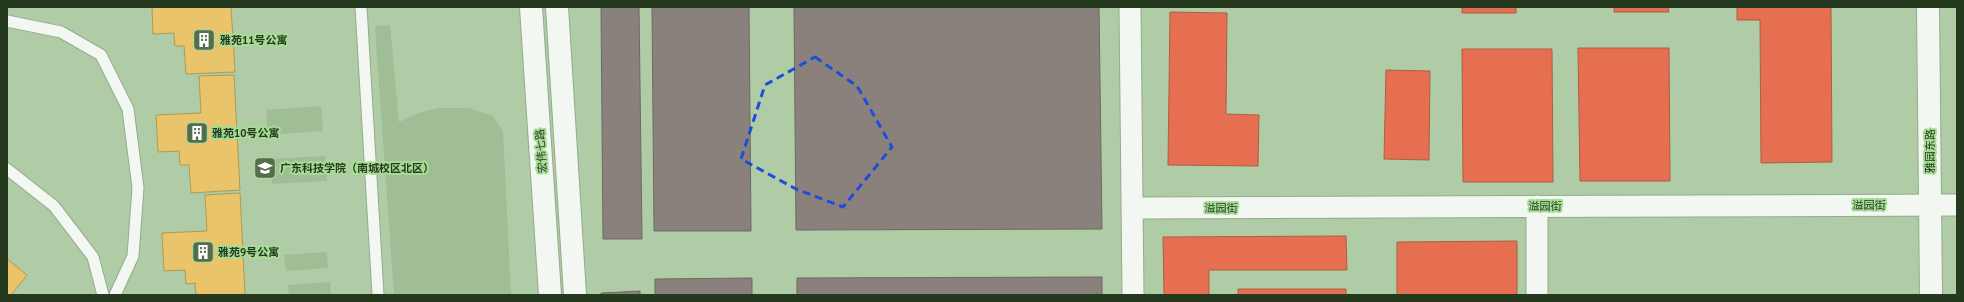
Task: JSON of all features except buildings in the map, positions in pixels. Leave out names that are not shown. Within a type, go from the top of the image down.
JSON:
[{"type":"street","name":"宏伟七路","points":[[531,7],[550,295]]},
{"type":"street","points":[[557,7],[575,295]]},
{"type":"street","points":[[1130,7],[1133,295]]},
{"type":"street","name":"雅园东路","points":[[1928,7],[1931,295]]},
{"type":"street","name":"溢园街","points":[[1132,208],[1957,205]]},
{"type":"street","points":[[1537,206],[1537,295]]},
{"type":"lane","points":[[361,7],[378,295]]},
{"type":"lane","points":[[7,21],[60,32],[101,55],[128,109],[138,188],[133,256],[115,295]]},
{"type":"lane","points":[[7,169],[54,206],[94,257],[103,295]]},
{"type":"highlighted area","points":[[815,57],[857,86],[892,147],[843,207],[796,189],[741,159],[765,85]]},
{"type":"green space","points":[[390,25],[399,122],[421,112],[439,108],[469,108],[493,116],[503,132],[511,295],[394,295],[375,26]]},
{"type":"green space","points":[[321,106],[323,131],[268,135],[266,110]]},
{"type":"green space","points":[[325,156],[327,181],[272,184],[270,159]]},
{"type":"green space","points":[[327,252],[328,268],[286,271],[284,255]]},
{"type":"green space","points":[[330,282],[331,295],[289,295],[288,285]]},
{"type":"place","name":"雅苑11号公寓","points":[[204,40]]},
{"type":"place","name":"雅苑10号公寓","points":[[197,133]]},
{"type":"place","name":"广东科技学院（南城校区北区）","points":[[265,168]]},
{"type":"place","name":"雅苑9号公寓","points":[[203,252]]}]
